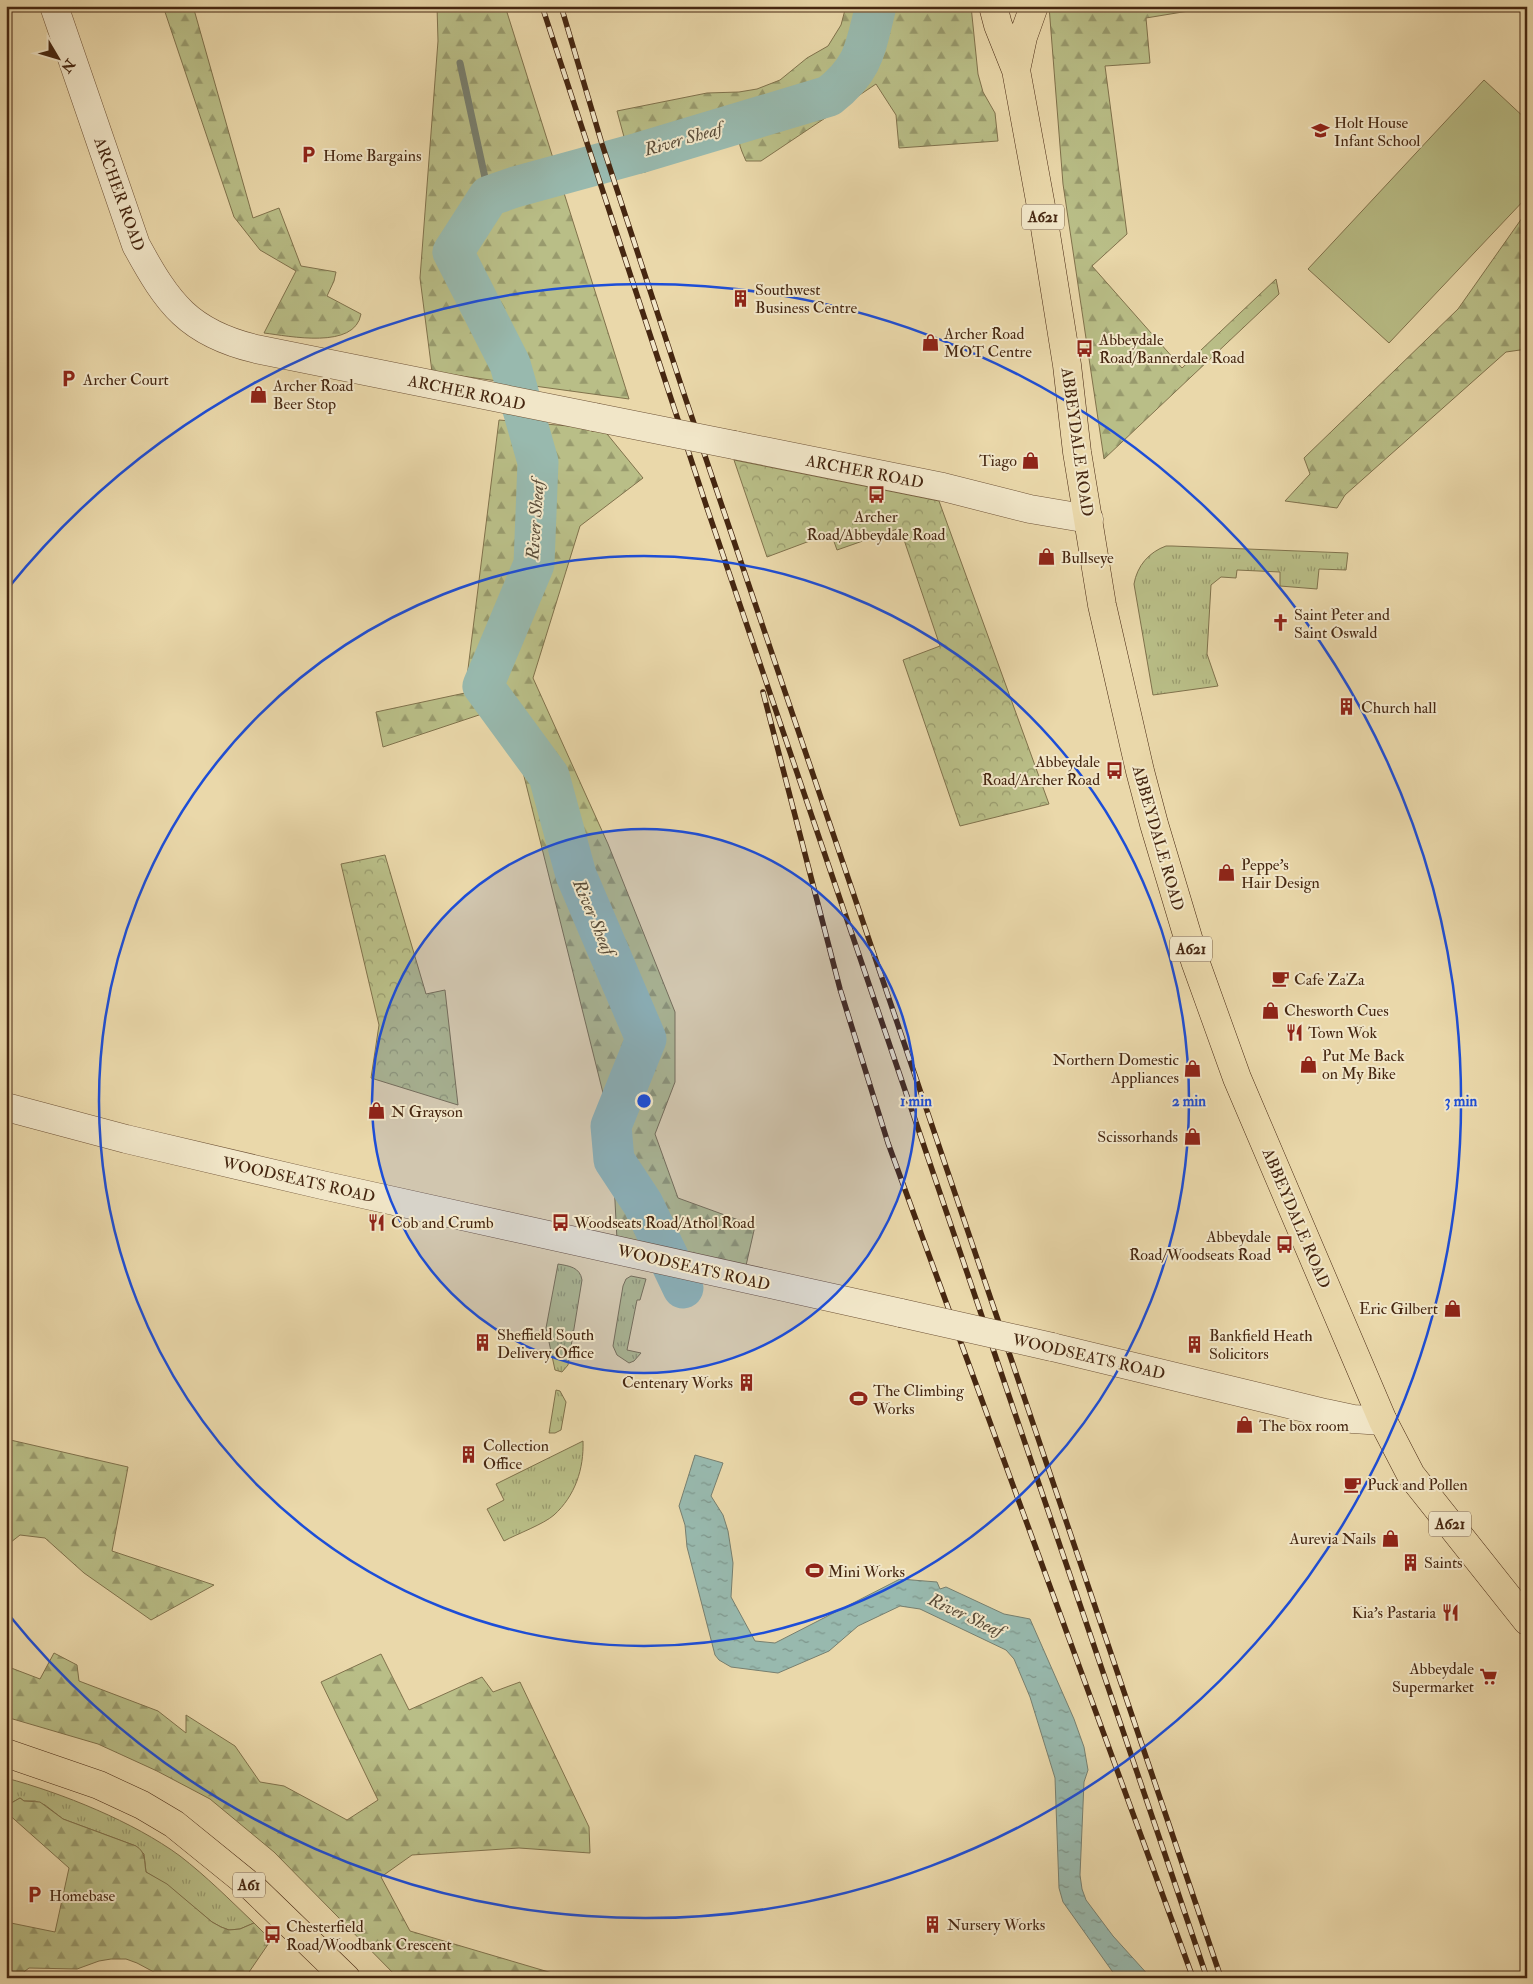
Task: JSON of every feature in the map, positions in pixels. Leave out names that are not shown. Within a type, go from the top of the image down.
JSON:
[{"type":"main road","name":"ABBEYDALE ROAD","points":[[993,6],[998,25],[1016,70],[1051,266],[1102,604],[1140,771],[1195,961],[1237,1078],[1383,1421],[1411,1476],[1527,1620]]},
{"type":"main road","name":"ABBEYDALE ROAD","points":[[1021,6],[1023,37]]},
{"type":"main road","name":"ABBEYDALE ROAD","points":[[1016,70],[1023,37],[1034,6]]},
{"type":"main road","name":"A61","points":[[6,1753],[99,1785],[142,1805],[174,1824],[253,1888],[346,1978]]},
{"type":"street","name":"ARCHER ROAD","points":[[54,6],[136,245],[162,288],[187,318],[211,335],[246,347],[943,487],[1030,509],[1089,519]]},
{"type":"street","name":"WOODSEATS ROAD","points":[[6,1107],[145,1144],[1052,1347],[1325,1413],[1353,1419],[1383,1421]]},
{"type":"green space","points":[[163,6],[193,6],[253,218],[279,208],[301,266],[336,272],[327,296],[361,314],[356,325],[347,333],[334,337],[304,338],[264,333],[296,271],[260,250],[234,217]]},
{"type":"green space","points":[[437,6],[505,6],[629,399],[432,372],[420,278],[438,41]]},
{"type":"green space","points":[[846,6],[971,6],[978,74],[983,92],[995,113],[998,141],[899,148],[896,115],[876,84],[761,161],[746,161],[740,146],[731,109],[711,117],[710,122],[696,124],[665,140],[655,167],[642,173],[633,170],[617,111],[707,93],[739,92],[757,89],[780,80],[807,58],[828,46],[841,25]]},
{"type":"green space","points":[[1049,6],[1219,6],[1146,18],[1150,63],[1105,66],[1127,234],[1092,266],[1182,368],[1276,279],[1279,294],[1104,459],[1063,184]]},
{"type":"green space","points":[[1484,80],[1527,120],[1527,197],[1389,343],[1308,269]]},
{"type":"green space","points":[[1527,211],[1527,349],[1506,352],[1345,495],[1337,508],[1285,501],[1310,474],[1304,458],[1458,309]]},
{"type":"green space","points":[[499,420],[603,429],[643,478],[580,526],[533,678],[608,844],[675,1012],[675,1082],[655,1134],[678,1198],[755,1226],[745,1270],[617,1240],[611,1125],[516,744],[491,711],[383,747],[376,712],[465,693]]},
{"type":"green space","points":[[734,460],[939,501],[1049,804],[960,826],[903,660],[940,646],[900,528],[837,550],[831,533],[767,557]]},
{"type":"green space","points":[[1166,546],[1348,553],[1346,570],[1319,569],[1317,589],[1280,586],[1280,572],[1237,570],[1236,578],[1221,577],[1211,585],[1207,654],[1218,686],[1153,695],[1134,584],[1138,571],[1149,556]]},
{"type":"green space","points":[[385,855],[426,994],[445,990],[458,1105],[371,1078],[379,1025],[341,864]]},
{"type":"green space","points":[[558,1264],[579,1272],[582,1280],[568,1365],[562,1372],[555,1370],[546,1328]]},
{"type":"green space","points":[[631,1276],[646,1279],[640,1300],[637,1300],[627,1350],[641,1353],[634,1361],[629,1363],[617,1355],[613,1346],[623,1286],[626,1279]]},
{"type":"green space","points":[[556,1390],[560,1391],[566,1402],[561,1430],[549,1433]]},
{"type":"green space","points":[[6,1439],[128,1467],[112,1551],[214,1585],[151,1620],[84,1573],[45,1538],[20,1535],[6,1546]]},
{"type":"green space","points":[[583,1441],[580,1472],[573,1491],[561,1508],[544,1522],[504,1541],[487,1509],[504,1500],[496,1484]]},
{"type":"green space","points":[[54,1653],[77,1665],[79,1681],[158,1711],[186,1733],[186,1715],[235,1746],[260,1782],[284,1786],[347,1820],[378,1800],[321,1682],[381,1654],[409,1710],[482,1677],[493,1692],[520,1682],[589,1827],[590,1853],[519,1848],[412,1855],[381,1877],[410,1931],[569,1978],[398,1978],[274,1852],[210,1799],[157,1771],[98,1744],[6,1717],[6,1666],[40,1679]]},
{"type":"green space","points":[[6,1778],[74,1800],[119,1820],[162,1844],[180,1856],[218,1888],[254,1923],[240,1929],[229,1930],[212,1922],[167,1885],[146,1872],[144,1854],[136,1846],[63,1819],[45,1805],[35,1801],[24,1801],[20,1798],[6,1806]]},
{"type":"green space","points":[[20,1798],[24,1801],[40,1802],[63,1819],[136,1846],[142,1851],[146,1872],[167,1884],[212,1922],[229,1930],[240,1929],[254,1923],[271,1940],[245,1978],[165,1978],[126,1959],[111,1959],[77,1969],[29,1968],[16,1978],[6,1978],[6,1922],[55,1932],[69,1868],[6,1812],[6,1806]]},
{"type":"water","points":[[695,1455],[723,1463],[711,1496],[723,1515],[728,1531],[733,1563],[731,1597],[755,1641],[775,1643],[900,1579],[937,1582],[940,1589],[946,1587],[1004,1614],[1030,1619],[1074,1719],[1084,1747],[1088,1770],[1084,1782],[1080,1875],[1082,1889],[1086,1900],[1113,1936],[1151,1978],[1117,1978],[1063,1902],[1059,1888],[1055,1778],[1030,1697],[1014,1659],[1006,1650],[920,1609],[900,1606],[858,1626],[829,1651],[778,1673],[731,1667],[719,1660],[715,1655],[687,1547],[685,1525],[679,1506]]},
{"type":"waterway","name":"River Sheaf","points":[[683,1288],[643,1204],[614,1160],[611,1126],[646,1039],[576,875],[549,776],[483,686],[534,564],[538,462],[510,364],[453,252],[489,196],[829,96],[841,86],[857,66],[866,46],[876,6]]},
{"type":"waterway","points":[[460,63],[489,196]]},
{"type":"railway","points":[[542,6],[707,508],[1207,1978]]},
{"type":"railway","points":[[561,6],[602,144],[683,391],[1221,1978]]},
{"type":"railway","points":[[763,692],[840,989],[888,1143],[1193,1978]]},
{"type":"place","name":"Holt House Infant School","points":[[1320,131]]},
{"type":"place","name":"Home Bargains","points":[[309,155]]},
{"type":"place","name":"Southwest Business Centre","points":[[741,298]]},
{"type":"place","name":"Archer Road MOT Centre","points":[[930,342]]},
{"type":"place","name":"Abbeydale Road/Bannerdale Road","points":[[1085,348]]},
{"type":"place","name":"Archer Court","points":[[69,379]]},
{"type":"place","name":"Archer Road Beer Stop","points":[[259,394]]},
{"type":"place","name":"Tiago","points":[[1031,460]]},
{"type":"place","name":"Archer Road/Abbeydale Road","points":[[876,494]]},
{"type":"place","name":"Bullseye","points":[[1047,557]]},
{"type":"place","name":"Saint Peter and Saint Oswald","points":[[1280,623]]},
{"type":"place","name":"Church hall","points":[[1347,707]]},
{"type":"place","name":"Abbeydale Road/Archer Road","points":[[1114,770]]},
{"type":"place","name":"Peppe's Hair Design","points":[[1227,873]]},
{"type":"place","name":"Cafe ZaZa","points":[[1280,979]]},
{"type":"place","name":"Chesworth Cues","points":[[1270,1010]]},
{"type":"place","name":"Town Wok","points":[[1294,1032]]},
{"type":"place","name":"Put Me Back on My Bike","points":[[1308,1064]]},
{"type":"place","name":"Northern Domestic Appliances","points":[[1193,1068]]},
{"type":"place","name":"N Grayson","points":[[377,1111]]},
{"type":"place","name":"Scissorhands","points":[[1192,1136]]},
{"type":"place","name":"Cob and Crumb","points":[[377,1222]]},
{"type":"place","name":"Woodseats Road/Athol Road","points":[[560,1222]]},
{"type":"place","name":"Abbeydale Road/Woodseats Road","points":[[1285,1245]]},
{"type":"place","name":"Eric Gilbert","points":[[1452,1308]]},
{"type":"place","name":"Sheffield South Delivery Office","points":[[483,1343]]},
{"type":"place","name":"Bankfield Heath Solicitors","points":[[1195,1344]]},
{"type":"place","name":"Centenary Works","points":[[747,1382]]},
{"type":"place","name":"The Climbing Works","points":[[859,1399]]},
{"type":"place","name":"The box room","points":[[1245,1425]]},
{"type":"place","name":"Collection Office","points":[[469,1454]]},
{"type":"place","name":"Puck and Pollen","points":[[1353,1484]]},
{"type":"place","name":"Aurevia Nails","points":[[1390,1538]]},
{"type":"place","name":"Saints","points":[[1410,1562]]},
{"type":"place","name":"Mini Works","points":[[814,1571]]},
{"type":"place","name":"Kia's Pastaria","points":[[1450,1612]]},
{"type":"place","name":"Abbeydale Supermarket","points":[[1488,1677]]},
{"type":"place","name":"Homebase","points":[[35,1895]]},
{"type":"place","name":"Nursery Works","points":[[933,1924]]},
{"type":"place","name":"Chesterfield Road/Woodbank Crescent","points":[[272,1935]]}]
